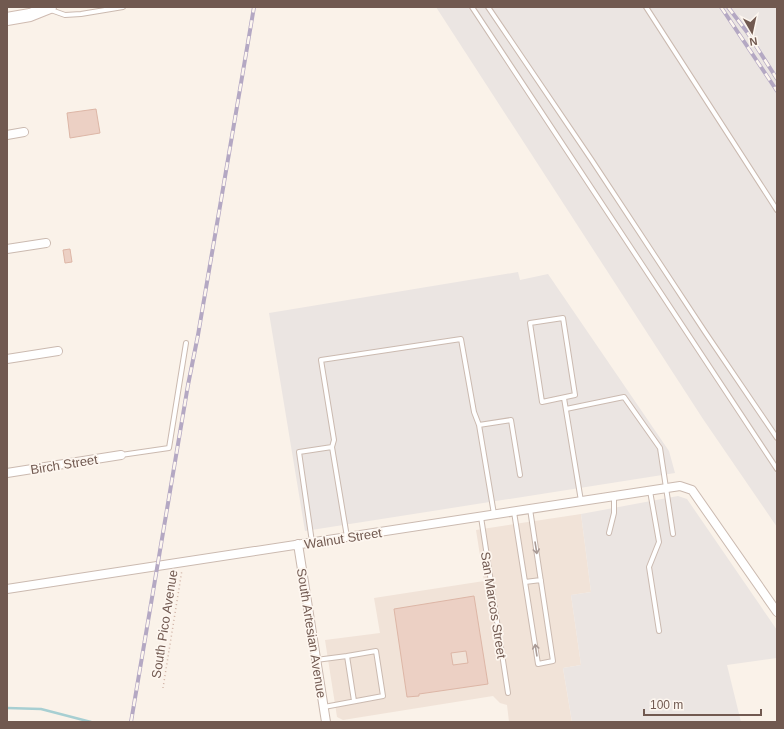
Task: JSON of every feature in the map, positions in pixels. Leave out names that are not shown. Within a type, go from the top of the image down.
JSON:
[{"type":"main road","points":[[7,19],[48,8]]},
{"type":"street","points":[[7,135],[24,132]]},
{"type":"street","points":[[7,249],[46,243]]},
{"type":"street","points":[[7,359],[58,351]]},
{"type":"street","name":"Birch Street","points":[[7,473],[121,455]]},
{"type":"street","name":"Walnut Street","points":[[7,589],[680,486],[692,490],[777,612]]},
{"type":"street","name":"South Artesian Avenue","points":[[298,544],[326,722]]},
{"type":"lane","points":[[48,8],[65,15],[123,7]]},
{"type":"lane","points":[[472,7],[777,469]]},
{"type":"lane","points":[[488,7],[592,159],[705,332],[777,438]]},
{"type":"lane","points":[[646,7],[777,210]]},
{"type":"lane","points":[[563,318],[575,396],[564,398],[542,402],[530,323],[563,318]]},
{"type":"lane","points":[[347,537],[332,447],[334,440],[322,360],[454,340],[461,339],[474,412],[479,424],[494,515]]},
{"type":"lane","points":[[121,455],[170,448],[186,343]]},
{"type":"lane","points":[[566,409],[624,397],[660,448],[673,534]]},
{"type":"lane","points":[[564,398],[581,502]]},
{"type":"lane","points":[[479,424],[511,420],[520,475]]},
{"type":"lane","points":[[312,542],[299,452],[332,447]]},
{"type":"lane","points":[[650,491],[659,542],[649,568],[659,631]]},
{"type":"lane","points":[[609,533],[614,513],[614,496]]},
{"type":"lane","points":[[514,512],[538,664],[553,661],[530,509]]},
{"type":"lane","name":"San Marcos Street","points":[[481,517],[508,693]]},
{"type":"lane","points":[[525,582],[541,580]]},
{"type":"lane","points":[[316,660],[376,651],[383,696],[324,706]]},
{"type":"lane","points":[[347,656],[354,701]]},
{"type":"path","name":"South Pico Avenue","points":[[164,688],[183,562]]},
{"type":"shaded area","points":[[436,7],[777,7],[777,527],[703,419]]},
{"type":"shaded area","points":[[518,272],[520,280],[548,274],[669,451],[675,473],[305,531],[269,313]]},
{"type":"shaded area","points":[[678,496],[687,499],[777,630],[777,658],[727,665],[741,722],[572,722],[563,668],[581,665],[571,595],[591,592],[581,514]]},
{"type":"shaded area","points":[[581,514],[591,592],[571,595],[581,665],[563,668],[572,722],[509,722],[507,705],[500,703],[493,696],[343,720],[337,717],[325,640],[380,633],[374,598],[484,581],[476,530]]},
{"type":"building","points":[[96,109],[100,133],[70,138],[67,113]]},
{"type":"building","points":[[70,249],[72,262],[65,263],[63,250]]},
{"type":"building","points":[[474,596],[488,684],[407,697],[394,609]],"holes":[[[466,651],[468,663],[453,665],[451,653]]]},
{"type":"waterway","points":[[7,708],[41,709],[91,722]]},
{"type":"railway","points":[[131,722],[254,7]]},
{"type":"railway","points":[[721,7],[777,91]]},
{"type":"railway","points":[[728,7],[747,32],[777,79]]}]
